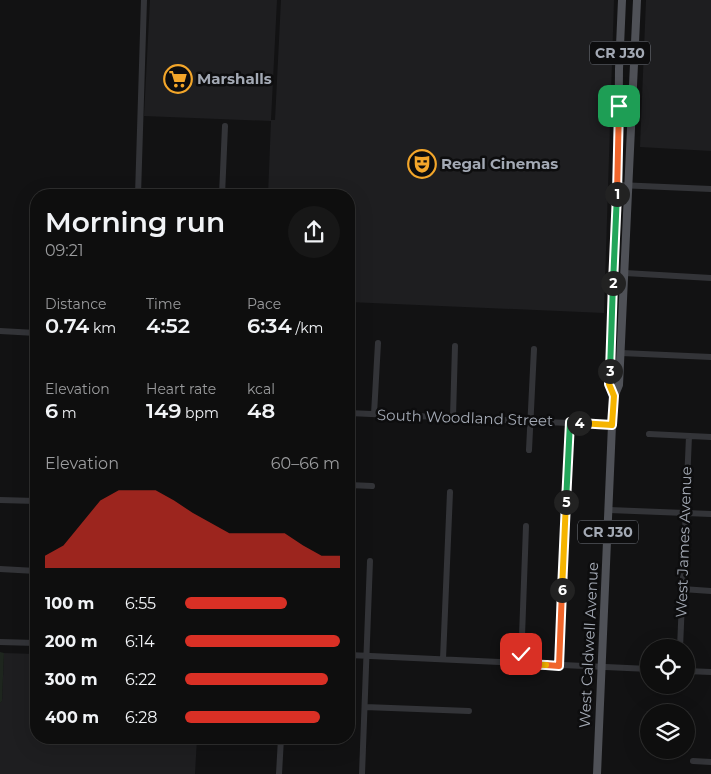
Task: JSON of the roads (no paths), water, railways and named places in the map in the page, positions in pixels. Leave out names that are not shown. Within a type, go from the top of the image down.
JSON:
[{"type":"main road","name":"West Caldwell Avenue","points":[[614,396],[609,384],[618,185],[622,0]]},
{"type":"main road","name":"West Caldwell Avenue","points":[[597,774],[612,425],[614,396],[619,385],[637,0]]},
{"type":"main road","points":[[613,289],[617,303],[615,347],[616,351],[620,352]]},
{"type":"street","points":[[138,189],[144,0]]},
{"type":"street","points":[[222,189],[225,126]]},
{"type":"street","points":[[618,185],[711,189]]},
{"type":"street","points":[[625,274],[711,278]]},
{"type":"street","points":[[0,331],[30,332]]},
{"type":"street","points":[[374,414],[378,342]]},
{"type":"street","points":[[453,417],[456,346]]},
{"type":"street","points":[[529,450],[534,349]]},
{"type":"street","points":[[620,352],[711,357]]},
{"type":"street","name":"South Woodland Street","points":[[355,413],[612,425]]},
{"type":"street","points":[[559,666],[570,422]]},
{"type":"street","points":[[649,434],[711,437]]},
{"type":"street","name":"West James Avenue","points":[[680,639],[689,436]]},
{"type":"street","points":[[355,485],[372,486]]},
{"type":"street","points":[[443,659],[450,492]]},
{"type":"street","points":[[0,500],[30,501]]},
{"type":"street","points":[[609,510],[711,514]]},
{"type":"street","points":[[521,664],[526,526]]},
{"type":"street","points":[[362,774],[370,562]]},
{"type":"street","points":[[0,569],[30,571]]},
{"type":"street","points":[[682,589],[711,591]]},
{"type":"street","points":[[0,642],[30,643]]},
{"type":"street","points":[[355,655],[640,669]]},
{"type":"street","points":[[695,671],[711,672]]},
{"type":"street","points":[[365,707],[469,712]]},
{"type":"street","points":[[279,774],[281,744]]},
{"type":"street","points":[[693,761],[711,762]]},
{"type":"place","name":"Marshalls","points":[[178,79]]},
{"type":"place","name":"Regal Cinemas","points":[[422,164]]}]
